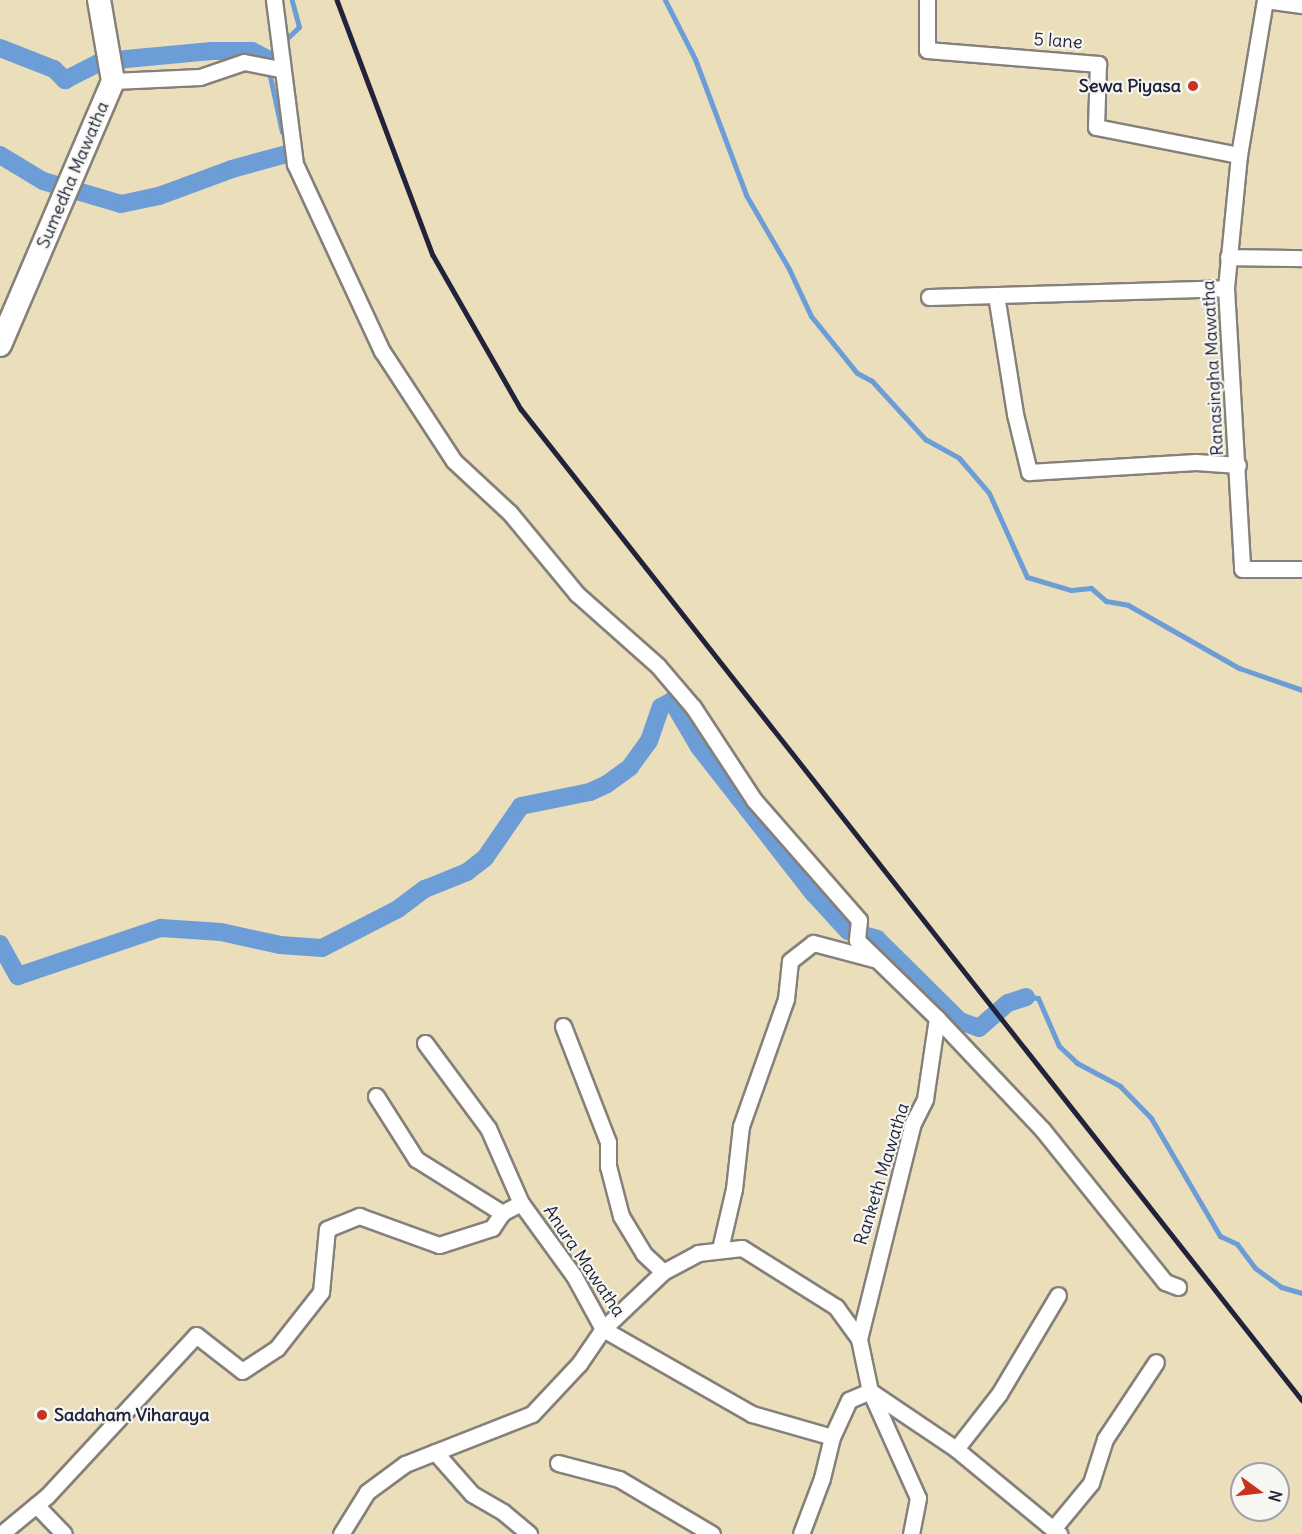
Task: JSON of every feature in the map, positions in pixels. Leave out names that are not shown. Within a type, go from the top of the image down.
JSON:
[{"type":"street","name":"Sumedha Mawatha","points":[[0,345],[5,317],[113,81],[99,0]]},
{"type":"street","points":[[274,0],[280,65],[295,164],[382,351],[454,461],[510,513],[577,594],[658,666],[693,707],[754,800],[859,920],[856,940],[937,1018],[1042,1129],[1165,1282],[1178,1287]]},
{"type":"street","name":"5 lane","points":[[927,0],[927,50],[1098,64],[1096,126],[1239,155]]},
{"type":"street","points":[[1265,0],[1302,5]]},
{"type":"street","name":"Ranasingha Mawatha","points":[[1265,0],[1239,155],[1226,288],[1238,465],[1242,570],[1302,569]]},
{"type":"street","points":[[113,81],[200,77],[244,62],[280,65]]},
{"type":"street","points":[[1228,257],[1302,258]]},
{"type":"street","points":[[929,297],[1226,288]]},
{"type":"street","points":[[996,295],[1015,414],[1029,472],[1196,462],[1238,465]]},
{"type":"street","points":[[720,1249],[734,1189],[741,1126],[786,999],[790,961],[813,943],[877,960]]},
{"type":"street","name":"Ranketh Mawatha","points":[[859,1339],[914,1123],[925,1099],[937,1018]]},
{"type":"street","points":[[563,1026],[608,1142],[608,1166],[621,1216],[644,1254],[663,1272]]},
{"type":"street","points":[[425,1043],[489,1128],[521,1203]]},
{"type":"street","points":[[376,1096],[416,1159],[501,1213]]},
{"type":"street","name":"Anura Mawatha","points":[[42,1500],[196,1335],[242,1371],[277,1348],[321,1292],[327,1229],[359,1216],[439,1245],[492,1228],[501,1213],[521,1203],[574,1276],[603,1329],[752,1414],[832,1437]]},
{"type":"street","points":[[341,1534],[367,1492],[405,1464],[532,1414],[579,1364],[603,1329],[663,1272],[698,1253],[742,1248],[836,1307],[859,1339],[870,1391],[918,1498],[911,1534]]},
{"type":"street","points":[[956,1449],[999,1394],[1058,1294]]},
{"type":"street","points":[[870,1391],[956,1449],[1056,1531],[1091,1483],[1105,1439],[1156,1362]]},
{"type":"street","points":[[801,1534],[822,1478],[832,1437],[849,1400],[870,1391]]},
{"type":"street","points":[[435,1452],[472,1494],[503,1512],[529,1534]]},
{"type":"street","points":[[558,1463],[618,1479],[712,1534]]},
{"type":"street","points":[[1,1534],[42,1500],[64,1534]]},
{"type":"waterway","points":[[282,132],[266,58],[299,27],[292,0]]},
{"type":"waterway","points":[[665,0],[695,59],[746,195],[789,269],[811,316],[857,373],[872,381],[925,439],[959,458],[989,493],[1027,577],[1071,590],[1091,588],[1106,601],[1128,605],[1239,668],[1302,690]]},
{"type":"waterway","points":[[0,48],[54,69],[65,80],[98,63],[126,59],[212,51],[252,51],[266,58]]},
{"type":"waterway","points":[[0,155],[43,181],[121,204],[159,196],[232,169],[290,153]]},
{"type":"waterway","points":[[0,944],[18,976],[161,928],[221,932],[280,945],[322,948],[398,909],[425,889],[467,872],[485,858],[521,806],[590,792],[607,784],[630,767],[649,741],[661,707],[672,701],[699,747],[814,894],[848,931],[877,939],[960,1021],[979,1028],[1008,1003],[1026,997]]},
{"type":"waterway","points":[[1026,997],[1038,998],[1059,1046],[1077,1063],[1120,1086],[1151,1118],[1220,1236],[1237,1244],[1255,1268],[1281,1287],[1302,1293]]},
{"type":"railway","points":[[337,0],[433,255],[521,409],[1302,1400]]},
{"type":"place","name":"Sewa Piyasa","points":[[1193,86]]},
{"type":"place","name":"Sadaham Viharaya","points":[[42,1415]]}]
